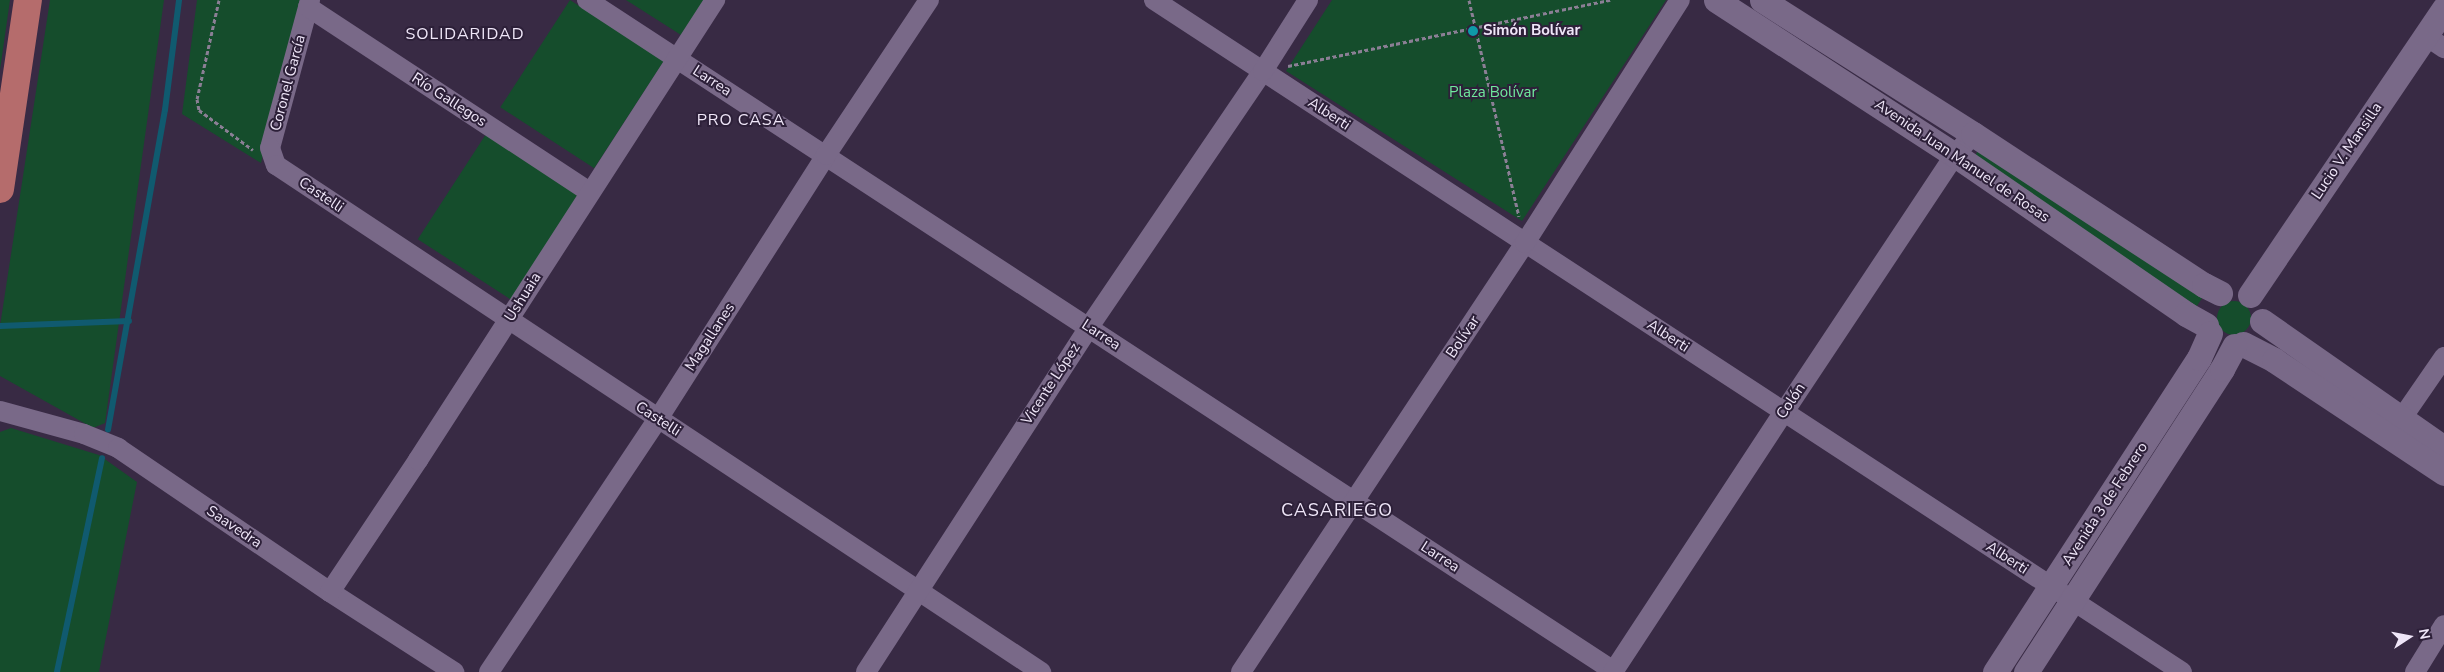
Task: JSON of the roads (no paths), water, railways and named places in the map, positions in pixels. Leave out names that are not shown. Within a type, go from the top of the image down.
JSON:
[{"type":"highway","points":[[0,189],[28,0]]},
{"type":"street","name":"Larrea","points":[[587,0],[1614,672]]},
{"type":"street","name":"Ushuaia","points":[[330,592],[715,0]]},
{"type":"street","name":"Magallanes","points":[[489,672],[658,419],[826,155],[929,0]]},
{"type":"street","name":"Alberti","points":[[1154,0],[2182,672]]},
{"type":"street","name":"Vicente López","points":[[866,672],[1089,327],[1263,71],[1308,0]]},
{"type":"street","name":"Bolívar","points":[[1241,672],[1526,243],[1680,0]]},
{"type":"street","name":"Avenida Juan Manuel de Rosas","points":[[1716,0],[1955,155],[2208,329]]},
{"type":"street","name":"Avenida Juan Manuel de Rosas","points":[[1762,0],[1973,134],[2204,285],[2220,293]]},
{"type":"street","name":"Coronel García","points":[[276,165],[270,148],[309,4]]},
{"type":"street","name":"Río Gallegos","points":[[309,4],[590,192]]},
{"type":"street","name":"Lucio V. Mansilla","points":[[2250,295],[2435,42],[2444,8]]},
{"type":"street","name":"Colón","points":[[1614,672],[1955,155],[1973,134]]},
{"type":"street","name":"Castelli","points":[[276,165],[1041,672]]},
{"type":"street","points":[[2239,345],[2258,332],[2262,321],[2259,305],[2250,295],[2238,289],[2220,293],[2208,306],[2208,329],[2225,344],[2239,345],[2274,360],[2395,428],[2444,448]]},
{"type":"street","points":[[2262,321],[2395,428],[2444,473]]},
{"type":"street","name":"Avenida 3 de Febrero","points":[[1995,672],[2199,358],[2208,329]]},
{"type":"street","name":"Avenida 3 de Febrero","points":[[2026,672],[2239,345]]},
{"type":"street","points":[[2395,428],[2444,357]]},
{"type":"street","name":"Saavedra","points":[[0,411],[84,434],[118,448],[330,592],[454,672]]},
{"type":"street","points":[[2415,672],[2444,625]]},
{"type":"waterway","points":[[108,430],[165,110],[179,0]]},
{"type":"waterway","points":[[0,326],[129,321]]},
{"type":"waterway","points":[[57,672],[102,459]]},
{"type":"place","name":"Simón Bolívar","points":[[1473,31]]},
{"type":"district","name":"SOLIDARIDAD","points":[[465,34]]},
{"type":"district","name":"PRO CASA","points":[[741,120]]},
{"type":"district","name":"CASARIEGO","points":[[1337,510]]},
{"type":"park label","name":"Plaza Bolívar","points":[[1493,93]]}]
